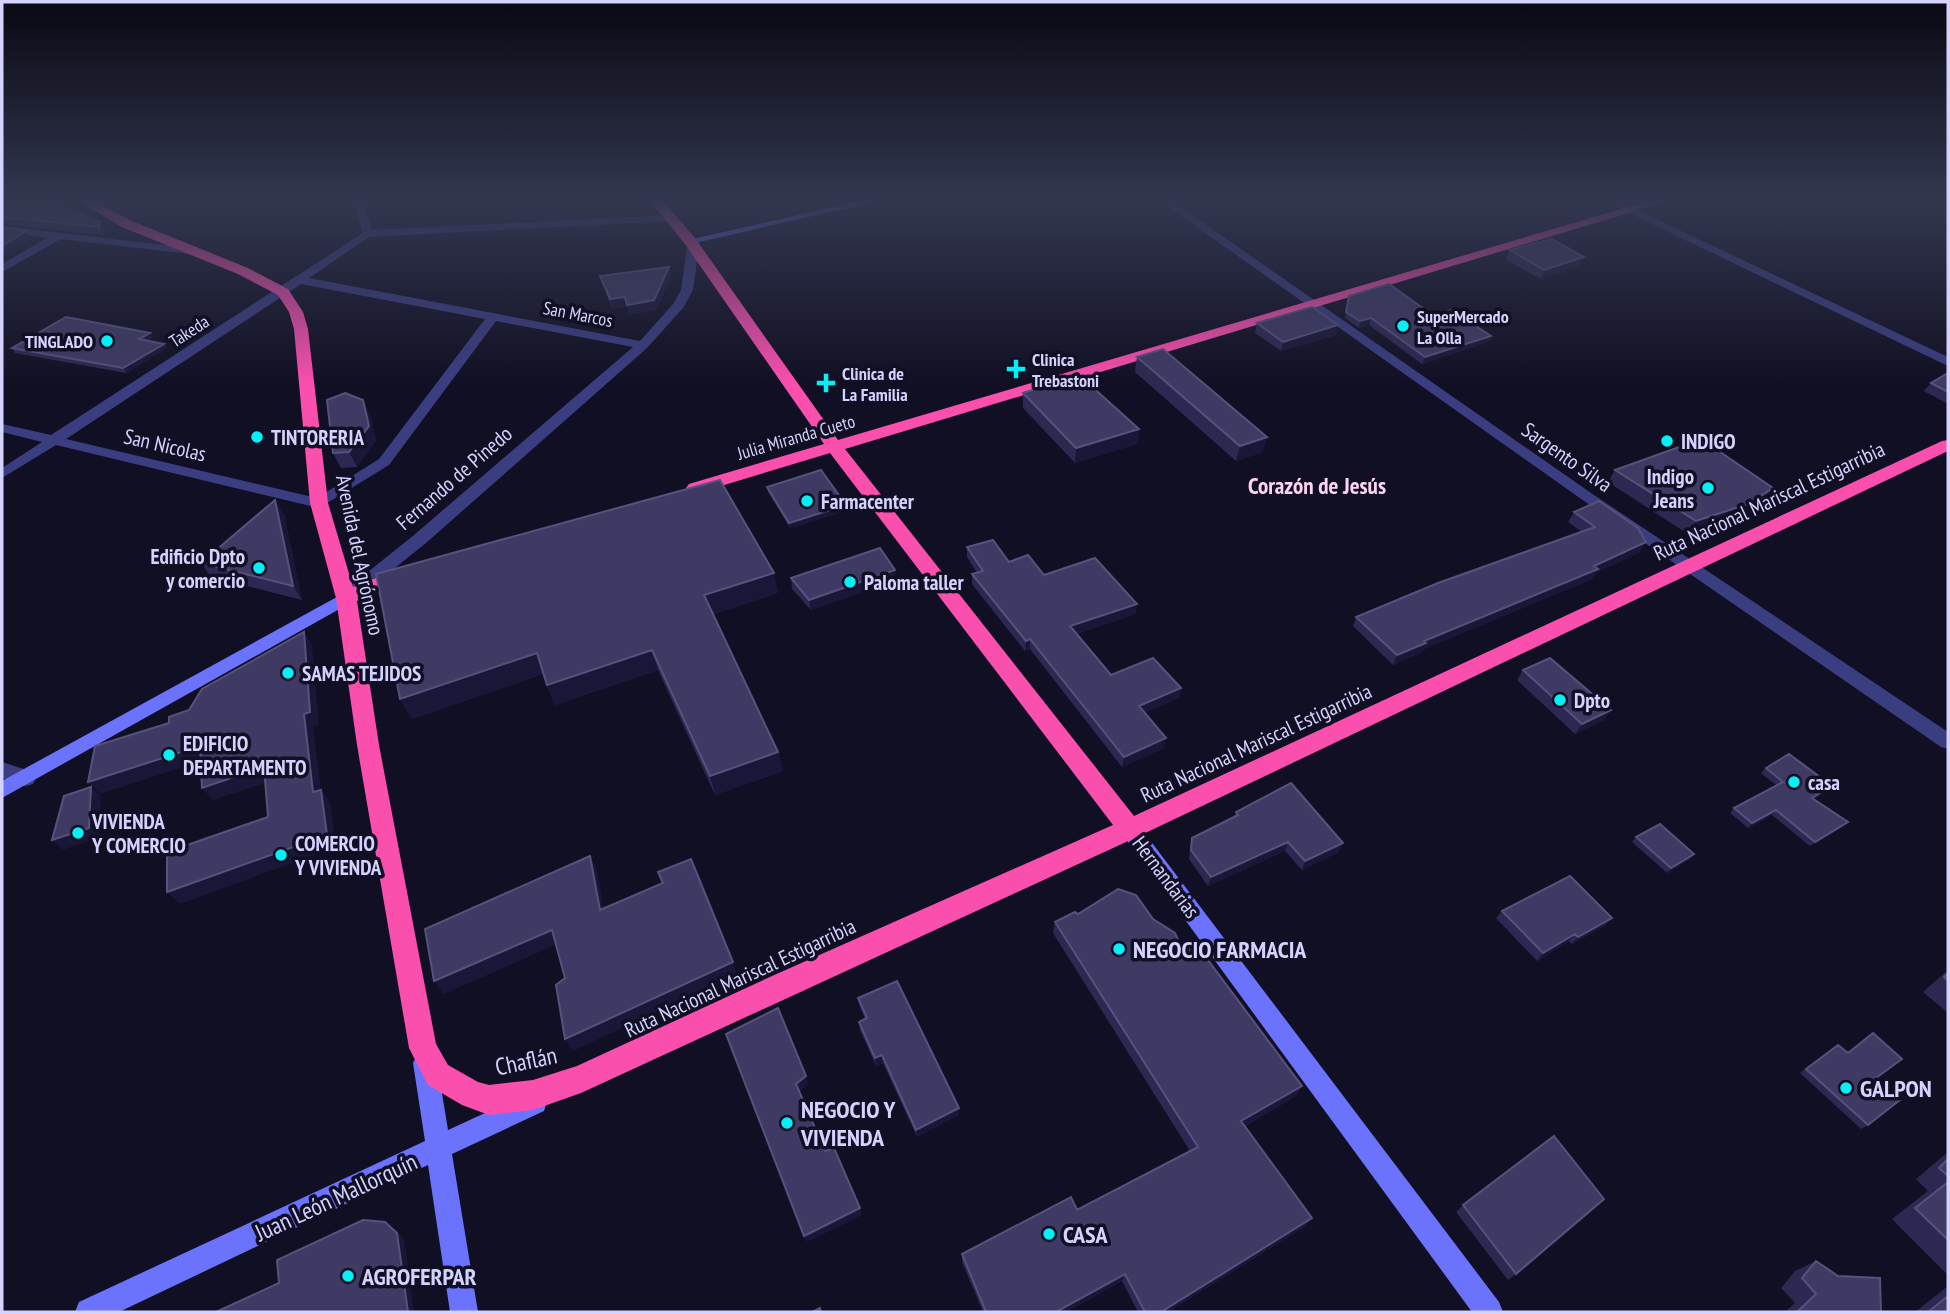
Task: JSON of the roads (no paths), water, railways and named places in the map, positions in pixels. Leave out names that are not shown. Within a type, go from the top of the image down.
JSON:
[{"type":"highway","points":[[221,262],[283,292]]},
{"type":"highway","name":"Hernandarias","points":[[705,262],[835,448],[1130,830]]},
{"type":"highway","name":"Julia Miranda Cueto","points":[[674,494],[1454,262]]},
{"type":"highway","name":"Avenida del Agrónomo","points":[[283,292],[296,312],[301,329],[319,503],[346,598],[368,745],[423,1048]]},
{"type":"highway","name":"Ruta Nacional Mariscal Estigarribia","points":[[581,1079],[782,985],[1130,830],[1688,565],[1948,445]]},
{"type":"highway","points":[[346,598],[404,574],[425,569]]},
{"type":"highway","name":"Chaflán","points":[[423,1048],[428,1061],[438,1074],[472,1095],[489,1100],[533,1095],[581,1079]]},
{"type":"main road","name":"Fernando de Pinedo","points":[[2,790],[346,598]]},
{"type":"main road","name":"Hernandarias","points":[[1130,830],[1489,1312]]},
{"type":"main road","points":[[423,1048],[464,1312]]},
{"type":"main road","name":"Juan León Mallorquín","points":[[89,1312],[439,1149],[581,1079]]},
{"type":"street","name":"Takeda","points":[[2,474],[326,262]]},
{"type":"street","name":"Fernando de Pinedo","points":[[346,598],[420,539],[643,345],[679,305],[687,290],[688,262]]},
{"type":"street","name":"Sargento Silva","points":[[1251,262],[1948,742]]},
{"type":"street","points":[[1739,262],[1948,362]]},
{"type":"street","name":"San Marcos","points":[[301,280],[643,345]]},
{"type":"street","points":[[319,503],[384,462],[494,315]]},
{"type":"street","name":"San Nicolas","points":[[2,428],[319,503]]},
{"type":"street","points":[[2,770],[26,778]]},
{"type":"place","name":"SuperMercado La Olla","points":[[1403,326]]},
{"type":"place","name":"TINGLADO","points":[[107,341]]},
{"type":"place","name":"Clinica Trebastoni","points":[[1016,369]]},
{"type":"place","name":"Clinica de La Familia","points":[[826,383]]},
{"type":"place","name":"TINTORERIA","points":[[257,437]]},
{"type":"place","name":"INDIGO","points":[[1667,441]]},
{"type":"place","name":"Indigo Jeans","points":[[1708,488]]},
{"type":"place","name":"Farmacenter","points":[[807,501]]},
{"type":"place","name":"Edificio Dpto y comercio","points":[[259,568]]},
{"type":"place","name":"Paloma taller","points":[[850,582]]},
{"type":"place","name":"SAMAS TEJIDOS","points":[[288,673]]},
{"type":"place","name":"Dpto","points":[[1560,700]]},
{"type":"place","name":"EDIFICIO DEPARTAMENTO","points":[[169,755]]},
{"type":"place","name":"casa","points":[[1794,782]]},
{"type":"place","name":"VIVIENDA Y COMERCIO","points":[[78,833]]},
{"type":"place","name":"COMERCIO Y VIVIENDA","points":[[281,855]]},
{"type":"place","name":"NEGOCIO FARMACIA","points":[[1119,949]]},
{"type":"place","name":"GALPON","points":[[1846,1088]]},
{"type":"place","name":"NEGOCIO Y VIVIENDA","points":[[787,1123]]},
{"type":"place","name":"CASA","points":[[1049,1234]]},
{"type":"place","name":"AGROFERPAR","points":[[348,1276]]},
{"type":"district","name":"Corazón de Jesús","points":[[1317,485]]}]
